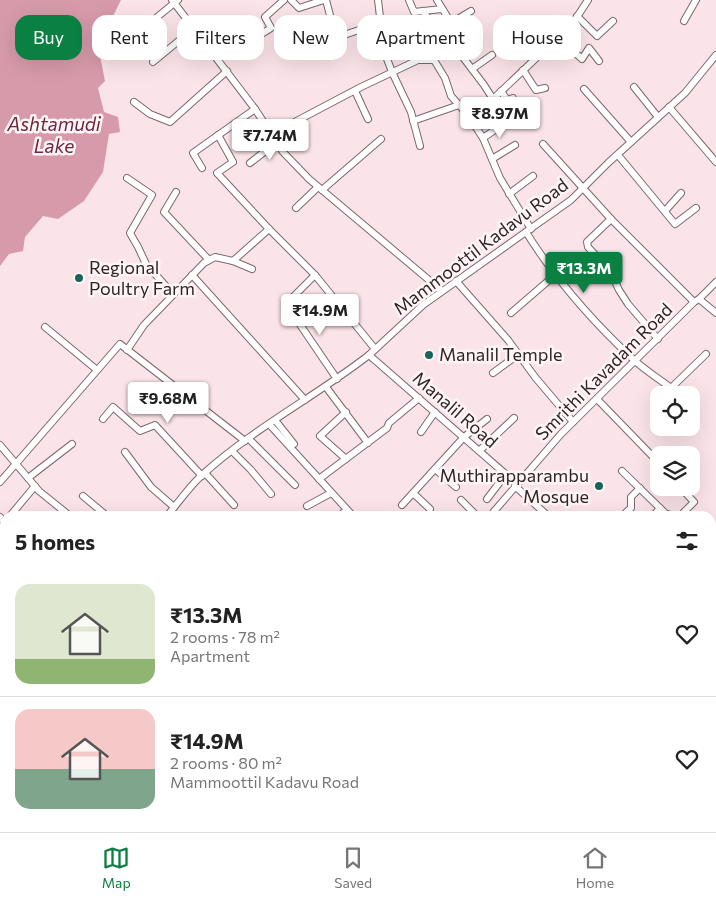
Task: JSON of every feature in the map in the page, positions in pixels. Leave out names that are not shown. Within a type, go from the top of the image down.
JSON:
[{"type":"street","points":[[264,33],[271,28],[265,17],[284,0]]},
{"type":"street","points":[[291,0],[299,8],[325,0],[330,15]]},
{"type":"street","points":[[378,0],[379,15]]},
{"type":"street","points":[[409,0],[414,12],[442,9]]},
{"type":"street","points":[[437,0],[446,15]]},
{"type":"street","points":[[578,15],[588,0]]},
{"type":"street","points":[[684,21],[696,0]]},
{"type":"street","points":[[159,15],[175,1],[184,15]]},
{"type":"street","points":[[463,15],[471,10]]},
{"type":"street","points":[[424,11],[427,15]]},
{"type":"street","points":[[581,20],[597,36],[613,21]]},
{"type":"street","points":[[154,62],[177,43]]},
{"type":"street","points":[[581,58],[589,48],[599,61]]},
{"type":"street","points":[[472,69],[492,55]]},
{"type":"street","name":"Mammoottil Kadavu Road","points":[[171,511],[203,474],[272,422],[371,357],[375,349],[423,305],[565,205],[685,93],[715,58]]},
{"type":"street","points":[[218,60],[256,109],[283,152],[320,188],[442,291]]},
{"type":"street","points":[[387,60],[411,112],[420,146]]},
{"type":"street","points":[[272,134],[418,60],[434,60],[445,78],[452,96],[483,138],[500,178],[555,275],[596,322],[635,361],[670,388],[706,354]]},
{"type":"street","points":[[465,60],[493,100]]},
{"type":"street","points":[[471,120],[534,60]]},
{"type":"street","points":[[523,70],[536,90],[544,88]]},
{"type":"street","points":[[134,102],[150,114],[170,122],[227,71]]},
{"type":"street","points":[[634,87],[658,117]]},
{"type":"street","points":[[584,89],[631,142]]},
{"type":"street","points":[[355,91],[368,119]]},
{"type":"street","points":[[501,91],[507,100],[513,98],[517,112]]},
{"type":"street","points":[[413,121],[459,105]]},
{"type":"street","points":[[669,107],[716,162]]},
{"type":"street","points":[[202,168],[193,153],[256,109]]},
{"type":"street","points":[[483,138],[505,123]]},
{"type":"street","points":[[218,135],[233,162],[217,173],[269,230],[315,275],[375,349]]},
{"type":"street","points":[[296,208],[381,139]]},
{"type":"street","points":[[250,163],[277,142]]},
{"type":"street","points":[[543,144],[611,219],[697,300],[716,313]]},
{"type":"street","points":[[492,159],[515,145]]},
{"type":"street","points":[[618,155],[675,224],[696,208]]},
{"type":"street","points":[[509,194],[534,176]]},
{"type":"street","points":[[127,178],[152,195],[130,232],[146,264],[173,294]]},
{"type":"street","points":[[176,192],[164,212],[209,260]]},
{"type":"street","points":[[665,211],[681,193]]},
{"type":"street","points":[[611,219],[588,242],[588,247],[610,272],[628,304],[658,339]]},
{"type":"street","points":[[232,261],[269,230]]},
{"type":"street","points":[[128,350],[144,325],[204,263],[215,257],[252,269]]},
{"type":"street","points":[[192,275],[305,400]]},
{"type":"street","points":[[315,275],[286,304],[337,380]]},
{"type":"street","points":[[511,313],[555,275]]},
{"type":"street","points":[[456,281],[519,354],[535,377],[573,422]]},
{"type":"street","name":"Smrithi Kavadam Road","points":[[494,511],[573,422],[716,282]]},
{"type":"street","points":[[46,327],[97,370]]},
{"type":"street","points":[[0,482],[120,344],[247,440],[295,485]]},
{"type":"street","points":[[494,373],[519,354]]},
{"type":"street","name":"Manalil Road","points":[[371,357],[506,474],[543,511]]},
{"type":"street","points":[[326,386],[368,443]]},
{"type":"street","points":[[319,479],[387,428],[389,423],[419,398]]},
{"type":"street","points":[[598,399],[650,454]]},
{"type":"street","points":[[103,420],[113,407],[140,431],[155,425],[234,505]]},
{"type":"street","points":[[346,412],[320,436],[346,459]]},
{"type":"street","points":[[421,432],[435,412]]},
{"type":"street","points":[[479,451],[514,418]]},
{"type":"street","points":[[402,505],[464,437],[487,419]]},
{"type":"street","points":[[272,422],[294,444]]},
{"type":"street","points":[[272,422],[347,510]]},
{"type":"street","points":[[28,478],[72,444]]},
{"type":"street","points":[[0,445],[35,486],[64,511]]},
{"type":"street","points":[[125,452],[151,487],[174,507]]},
{"type":"street","points":[[232,452],[251,470],[271,494]]},
{"type":"street","points":[[435,468],[456,487]]},
{"type":"street","points":[[622,471],[662,511]]},
{"type":"street","points":[[487,498],[506,474]]},
{"type":"street","points":[[14,511],[35,486]]},
{"type":"street","points":[[628,511],[631,508],[631,497],[640,488]]},
{"type":"street","points":[[413,492],[430,509]]},
{"type":"street","points":[[307,506],[331,493]]},
{"type":"street","points":[[83,496],[102,511]]},
{"type":"street","points":[[688,496],[694,502],[688,511]]},
{"type":"street","points":[[462,500],[472,511]]},
{"type":"water","name":"Ashtamudi Lake","points":[[0,0],[121,0],[114,15],[92,15],[92,60],[101,60],[105,81],[98,88],[104,112],[118,117],[120,132],[109,134],[103,172],[84,201],[58,219],[43,216],[25,237],[23,251],[9,254],[0,266]]},
{"type":"place","name":"Regional Poultry Farm","points":[[79,278]]},
{"type":"place","name":"Manalil Temple","points":[[429,355]]},
{"type":"place","name":"Muthirapparambu Mosque","points":[[599,486]]}]
